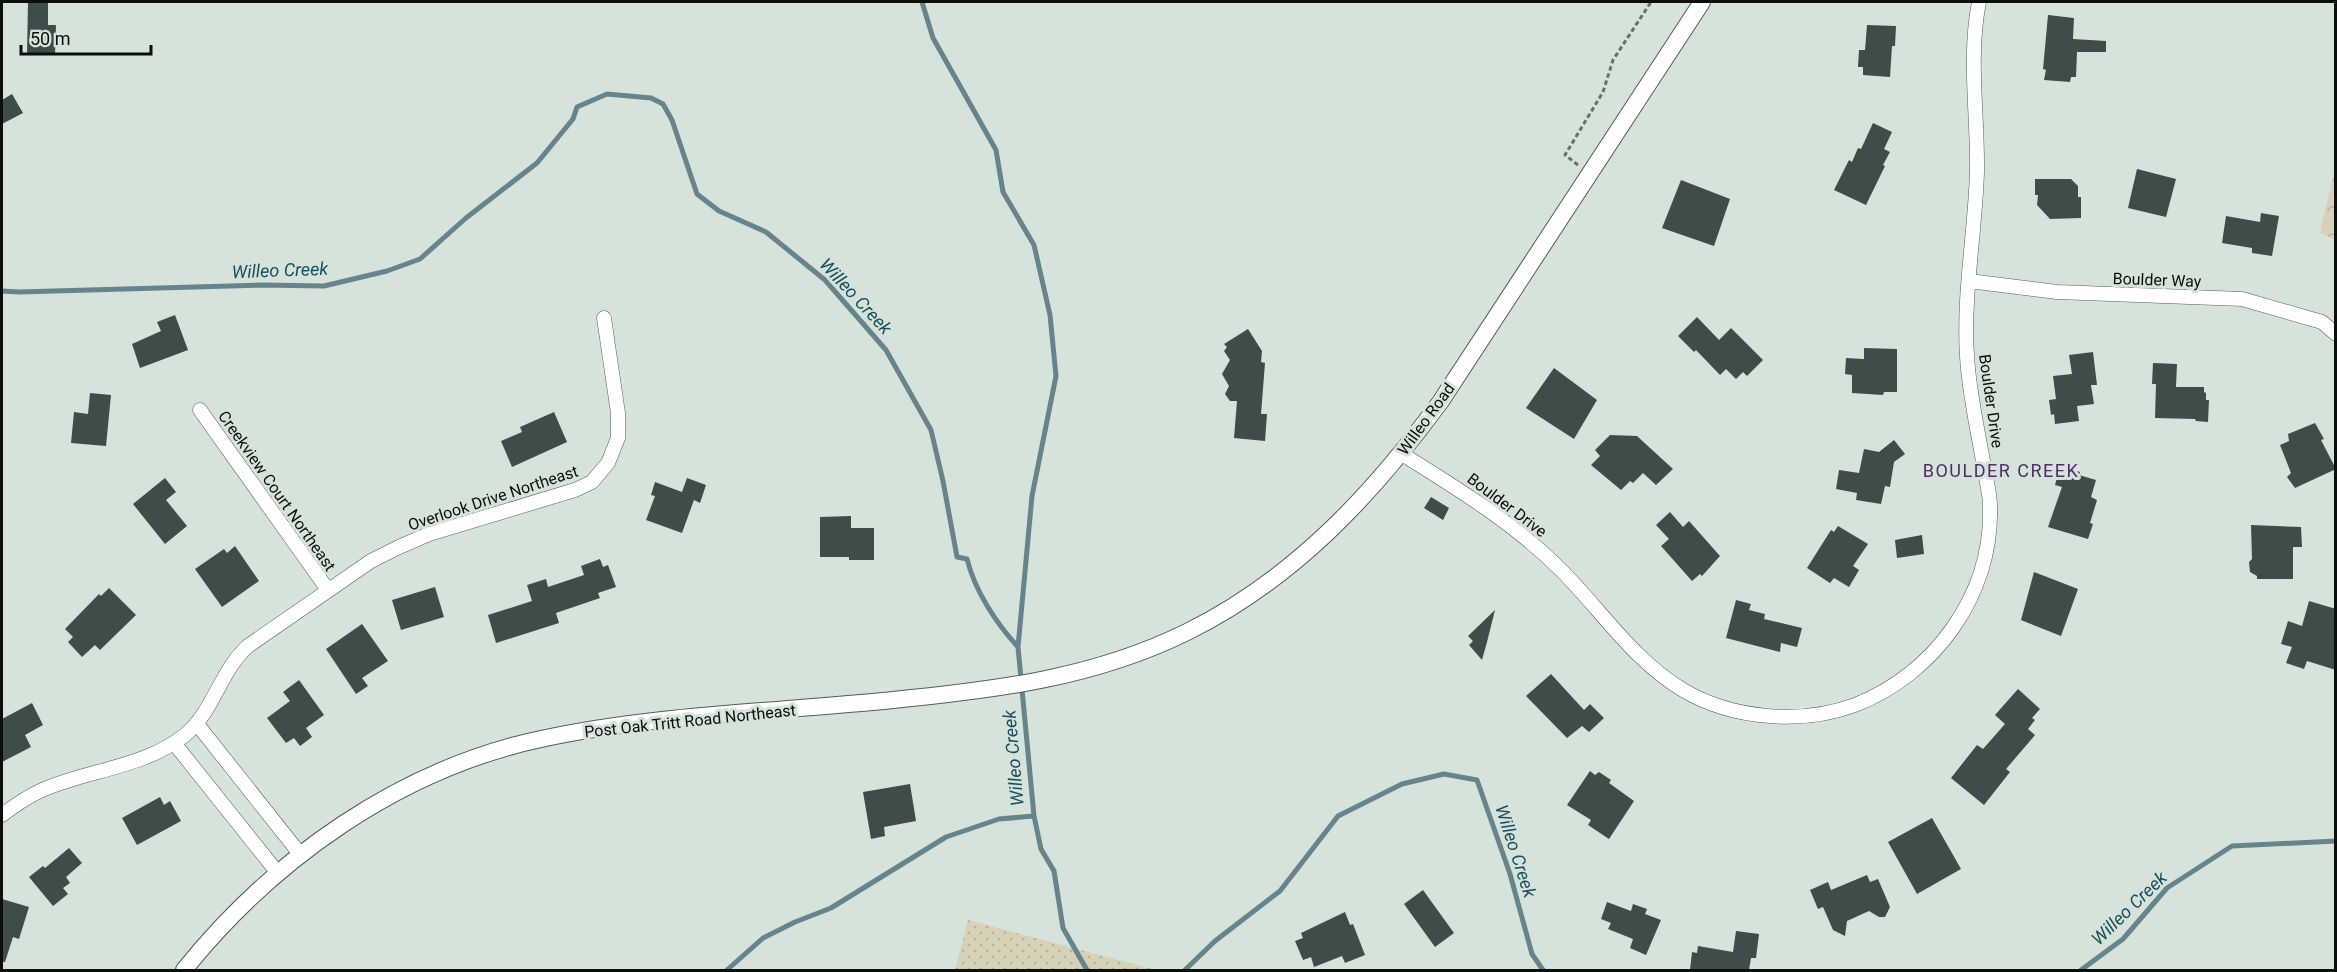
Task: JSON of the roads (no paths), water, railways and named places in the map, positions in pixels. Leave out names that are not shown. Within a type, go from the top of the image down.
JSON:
[{"type":"street","name":"Willeo Road","points":[[1019,686],[1066,676],[1112,662],[1188,631],[1238,602],[1285,569],[1329,532],[1370,492],[1402,454],[1441,401],[1702,2]]},
{"type":"street","name":"Boulder Drive","points":[[1402,454],[1476,500],[1521,533],[1560,569],[1643,660],[1683,690],[1722,707],[1764,716],[1806,716],[1845,708],[1893,686],[1932,655],[1962,616],[1982,570],[1989,537],[1990,504],[1967,360],[1966,324],[1977,173],[1974,43],[1979,2]]},
{"type":"street","name":"Boulder Way","points":[[1969,281],[2057,292],[2242,299],[2322,322],[2336,334]]},
{"type":"street","name":"Overlook Drive Northeast","points":[[2,815],[41,790],[133,761],[174,743],[197,724],[236,657],[248,646],[371,561],[429,534],[556,497],[592,482],[608,463],[618,438],[618,413],[604,318]]},
{"type":"street","name":"Creekview Court Northeast","points":[[200,410],[328,590]]},
{"type":"street","name":"Post Oak Tritt Road Northeast","points":[[184,970],[219,930],[277,872],[300,854],[377,805],[436,775],[484,755],[538,739],[642,723],[1019,686]]},
{"type":"street","points":[[197,724],[300,854]]},
{"type":"street","points":[[174,743],[277,872]]},
{"type":"waterway","points":[[922,2],[933,38],[996,150],[1003,192],[1034,245],[1050,315],[1056,376],[1032,496],[1018,647]]},
{"type":"waterway","name":"Willeo Creek","points":[[2,291],[264,285],[324,286],[387,271],[420,259],[466,218],[537,163],[573,119],[577,107],[607,94],[651,98],[663,104],[672,120],[697,194],[719,211],[766,232],[825,280],[886,350],[931,430],[957,557],[967,559],[975,583],[987,606],[1018,647],[1034,816],[1041,849],[1054,871],[1063,928],[1087,970]]},
{"type":"waterway","name":"Willeo Creek","points":[[1185,970],[1215,941],[1280,891],[1338,816],[1402,784],[1444,774],[1477,780],[1510,874],[1532,954],[1543,970]]},
{"type":"waterway","points":[[727,970],[763,938],[831,908],[946,837],[999,819],[1034,816]]},
{"type":"waterway","name":"Willeo Creek","points":[[2081,970],[2123,939],[2167,888],[2232,846],[2336,841]]},
{"type":"district","name":"BOULDER CREEK","points":[[2001,470]]}]
